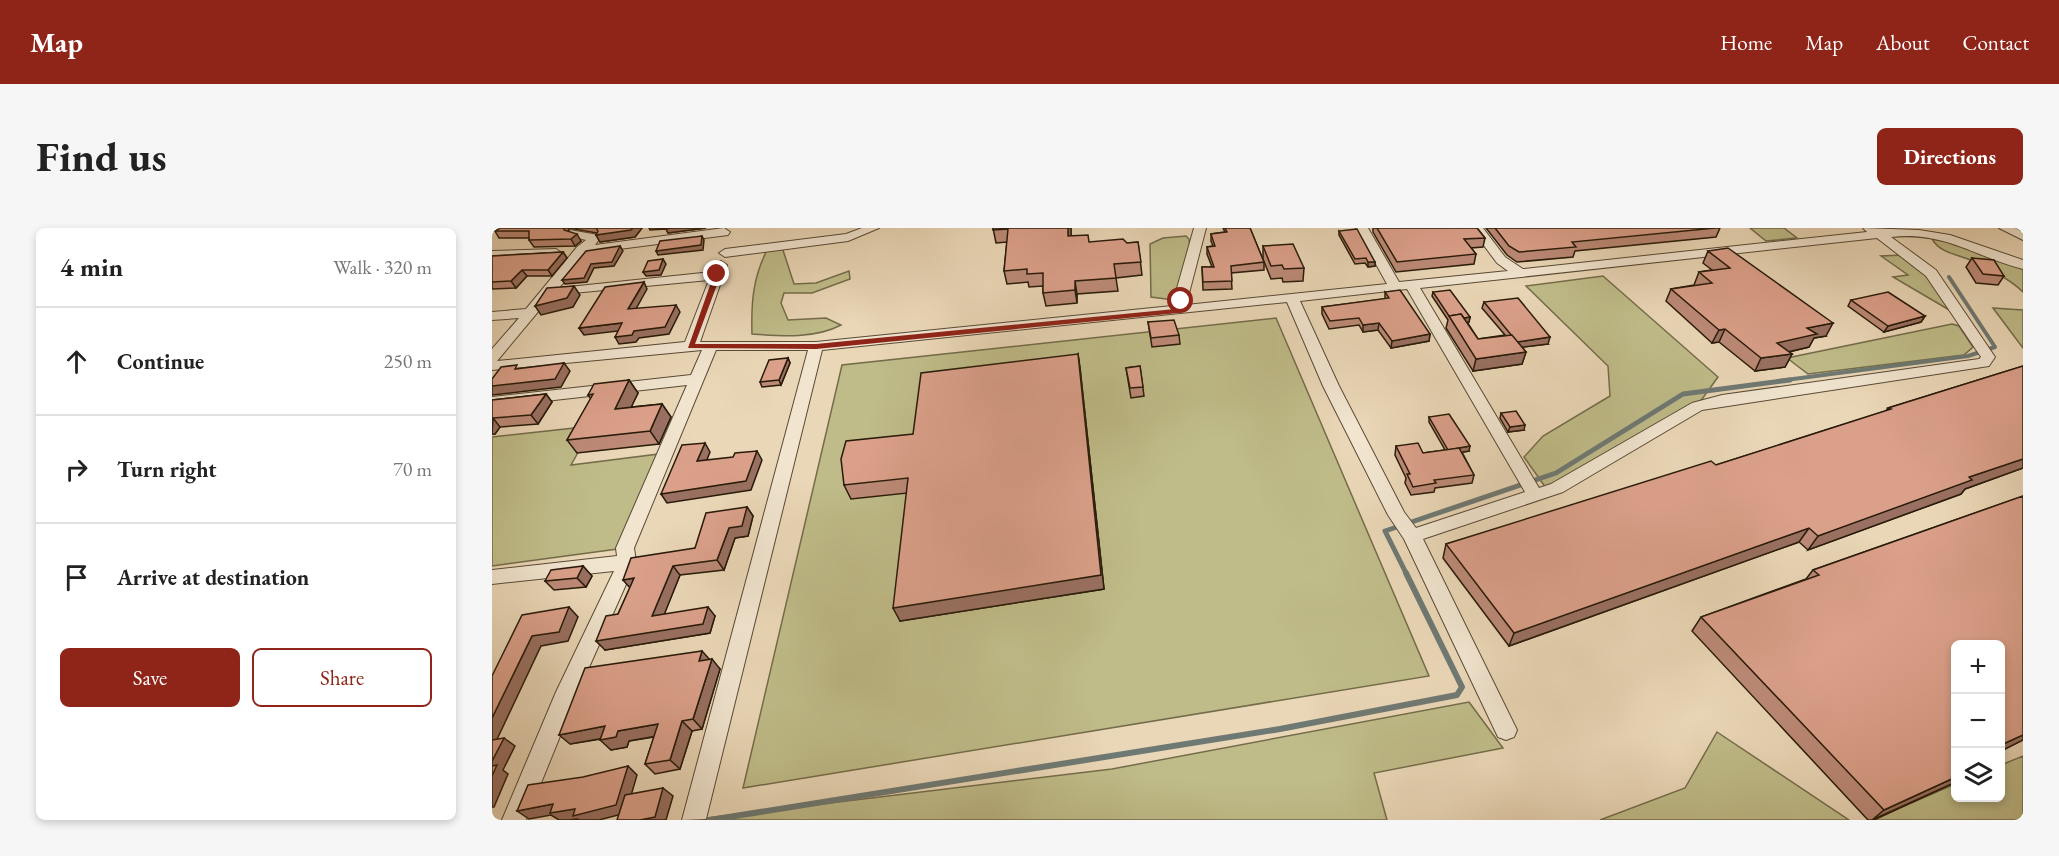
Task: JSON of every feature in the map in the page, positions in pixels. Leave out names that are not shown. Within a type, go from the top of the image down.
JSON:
[{"type":"street","points":[[725,253],[848,237],[873,228]]},
{"type":"street","points":[[1178,311],[1200,228]]},
{"type":"street","points":[[1362,228],[1395,287]]},
{"type":"street","points":[[1477,228],[1501,261],[1520,273]]},
{"type":"street","points":[[1833,228],[1846,238]]},
{"type":"street","points":[[2005,228],[2023,236]]},
{"type":"street","points":[[492,255],[580,251],[724,230],[725,253],[691,346]]},
{"type":"street","points":[[1412,536],[1535,495],[1582,476],[1697,406],[1722,400],[1984,363],[1988,357],[1941,285],[1917,261],[1874,231]]},
{"type":"street","points":[[496,363],[691,346],[816,346],[1412,286],[1846,238],[1874,231],[1935,234],[1979,246],[2023,254]]},
{"type":"street","points":[[574,233],[594,238],[619,234]]},
{"type":"street","points":[[492,383],[496,363],[529,313],[580,251],[594,238]]},
{"type":"street","points":[[1979,246],[2023,265]]},
{"type":"street","points":[[546,292],[717,274]]},
{"type":"street","points":[[1412,286],[1535,495]]},
{"type":"street","points":[[1292,298],[1330,386],[1397,515],[1412,536],[1506,730]]},
{"type":"street","points":[[492,316],[529,313]]},
{"type":"street","points":[[514,820],[567,692],[627,562],[625,548],[711,346]]},
{"type":"street","points":[[694,819],[816,346]]},
{"type":"street","points":[[492,402],[698,379]]},
{"type":"street","points":[[492,577],[627,562]]},
{"type":"shaded area","points":[[1750,228],[1784,228],[1797,238],[1766,241]]},
{"type":"shaded area","points":[[1186,236],[1189,239],[1191,254],[1181,301],[1151,297],[1150,244],[1163,238]]},
{"type":"shaded area","points":[[1932,239],[1994,251],[2023,266],[2023,292],[1993,271],[1945,251]]},
{"type":"shaded area","points":[[781,244],[794,284],[816,283],[849,271],[850,279],[812,293],[784,293],[781,303],[788,320],[826,318],[841,325],[809,335],[752,334],[753,301],[759,270],[767,250]]},
{"type":"shaded area","points":[[1904,255],[1926,275],[1951,311],[1893,277],[1908,275],[1881,256]]},
{"type":"shaded area","points":[[1603,276],[1718,377],[1697,406],[1548,491],[1524,457],[1543,436],[1610,396],[1608,366],[1526,286]]},
{"type":"shaded area","points":[[1993,308],[2023,310],[2023,348]]},
{"type":"shaded area","points":[[1276,318],[1429,676],[743,788],[842,365]]},
{"type":"shaded area","points":[[1952,324],[1959,326],[1973,347],[1964,355],[1808,374],[1787,358]]},
{"type":"shaded area","points":[[593,426],[571,465],[667,453],[625,548],[492,566],[492,437]]},
{"type":"shaded area","points":[[1469,702],[1503,748],[1374,773],[1387,820],[690,820],[1112,769]]},
{"type":"shaded area","points":[[1717,732],[1849,820],[1600,820],[1685,788]]},
{"type":"shaded area","points":[[2023,756],[2023,820],[1872,820],[1951,786],[1951,802],[2005,802],[2005,763]]},
{"type":"building","points":[[500,228],[564,228],[564,230],[577,234],[571,239],[529,240],[529,231],[495,231]]},
{"type":"building","points":[[596,228],[633,228],[596,235],[598,231]]},
{"type":"building","points":[[993,228],[1068,228],[1068,236],[1088,235],[1089,242],[1123,239],[1127,243],[1138,242],[1141,262],[1114,264],[1116,278],[1075,281],[1075,290],[1043,293],[1043,273],[1027,274],[1027,269],[1004,271],[1008,229],[993,230]]},
{"type":"building","points":[[1225,228],[1250,228],[1264,262],[1231,266],[1232,281],[1203,282],[1202,267],[1214,267],[1207,247],[1215,246],[1211,234],[1227,232]]},
{"type":"building","points":[[1377,228],[1477,228],[1485,238],[1464,239],[1476,254],[1397,262]]},
{"type":"building","points":[[1495,228],[1715,228],[1572,242],[1576,247],[1519,252],[1509,246]]},
{"type":"building","points":[[1357,229],[1375,262],[1368,262],[1366,258],[1355,259],[1339,231]]},
{"type":"building","points":[[702,236],[701,245],[656,251],[660,241]]},
{"type":"building","points":[[1293,244],[1304,268],[1284,269],[1282,265],[1271,266],[1263,246]]},
{"type":"building","points":[[620,246],[612,262],[591,264],[584,278],[562,280],[586,251]]},
{"type":"building","points":[[1728,248],[1833,323],[1807,328],[1817,334],[1777,343],[1792,354],[1761,358],[1725,329],[1719,330],[1671,289],[1712,283],[1699,272],[1730,268],[1708,251]]},
{"type":"building","points":[[563,252],[548,270],[522,270],[511,281],[492,282],[492,256]]},
{"type":"building","points":[[1972,258],[1994,260],[2004,276],[1983,274]]},
{"type":"building","points":[[663,259],[659,270],[643,272],[648,261]]},
{"type":"building","points":[[644,282],[628,309],[676,305],[665,327],[634,331],[632,335],[615,337],[622,323],[579,328],[605,287]]},
{"type":"building","points":[[574,286],[567,298],[535,306],[547,288]]},
{"type":"building","points":[[1400,290],[1430,334],[1392,341],[1379,323],[1363,325],[1359,318],[1330,321],[1322,307],[1389,298],[1385,292]]},
{"type":"building","points":[[1450,290],[1470,317],[1464,318],[1461,314],[1449,316],[1433,292]]},
{"type":"building","points":[[1888,292],[1925,316],[1888,326],[1851,300]]},
{"type":"building","points":[[1518,298],[1550,337],[1517,342],[1484,302]]},
{"type":"building","points":[[1461,314],[1478,339],[1512,335],[1526,352],[1476,359],[1449,316]]},
{"type":"building","points":[[1174,320],[1179,335],[1151,338],[1148,322]]},
{"type":"building","points":[[1078,354],[1101,575],[893,608],[908,478],[844,485],[841,459],[846,441],[913,434],[921,373]]},
{"type":"building","points":[[788,358],[779,380],[760,382],[769,360]]},
{"type":"building","points":[[564,363],[555,379],[492,386],[492,379],[501,367],[517,365],[515,369]]},
{"type":"building","points":[[1140,366],[1143,387],[1130,388],[1126,368]]},
{"type":"building","points":[[2023,366],[2023,459],[1969,477],[1972,480],[1818,536],[1809,528],[1514,633],[1446,544],[1711,461],[1716,465]]},
{"type":"building","points":[[629,380],[615,409],[662,404],[650,431],[567,440],[593,394],[588,395],[594,384]]},
{"type":"building","points":[[546,394],[531,415],[492,419],[492,400]]},
{"type":"building","points":[[1516,411],[1525,425],[1510,427],[1501,413]]},
{"type":"building","points":[[1449,414],[1470,446],[1448,450],[1429,417]]},
{"type":"building","points":[[705,443],[697,461],[733,457],[735,453],[757,451],[746,481],[661,494],[682,445]]},
{"type":"building","points":[[1418,443],[1423,453],[1459,448],[1474,475],[1434,480],[1436,483],[1413,487],[1407,474],[1410,474],[1396,446]]},
{"type":"building","points":[[2023,496],[2023,735],[2005,743],[2005,640],[1951,640],[1951,779],[1884,810],[1701,617],[1819,575],[1813,570]]},
{"type":"building","points":[[747,507],[742,526],[729,528],[717,560],[673,566],[652,616],[708,607],[703,624],[596,641],[606,616],[618,614],[634,578],[623,580],[631,558],[695,548],[706,513]]},
{"type":"building","points":[[583,566],[577,578],[545,581],[551,570]]},
{"type":"building","points":[[569,607],[559,632],[532,636],[492,718],[492,676],[522,615]]},
{"type":"building","points":[[702,651],[699,661],[712,659],[693,719],[682,721],[670,760],[645,764],[658,724],[618,731],[616,737],[600,740],[605,726],[559,735],[585,668]]},
{"type":"building","points":[[504,738],[492,761],[492,740]]},
{"type":"building","points":[[497,765],[492,776],[492,766]]},
{"type":"building","points":[[628,766],[616,805],[573,816],[575,809],[550,813],[553,804],[517,811],[528,785],[583,777]]},
{"type":"building","points":[[663,788],[655,817],[640,820],[617,820],[625,795]]},
{"type":"waterway","points":[[1778,381],[1968,356],[1995,347],[1949,277]]},
{"type":"waterway","points":[[1406,573],[1385,531],[1556,473],[1683,394],[1790,380]]},
{"type":"waterway","points":[[710,820],[1280,729],[1457,695],[1462,687],[1406,573]]},
{"type":"route","points":[[717,274],[691,346],[816,346],[879,341],[1178,311],[1181,301]]}]
